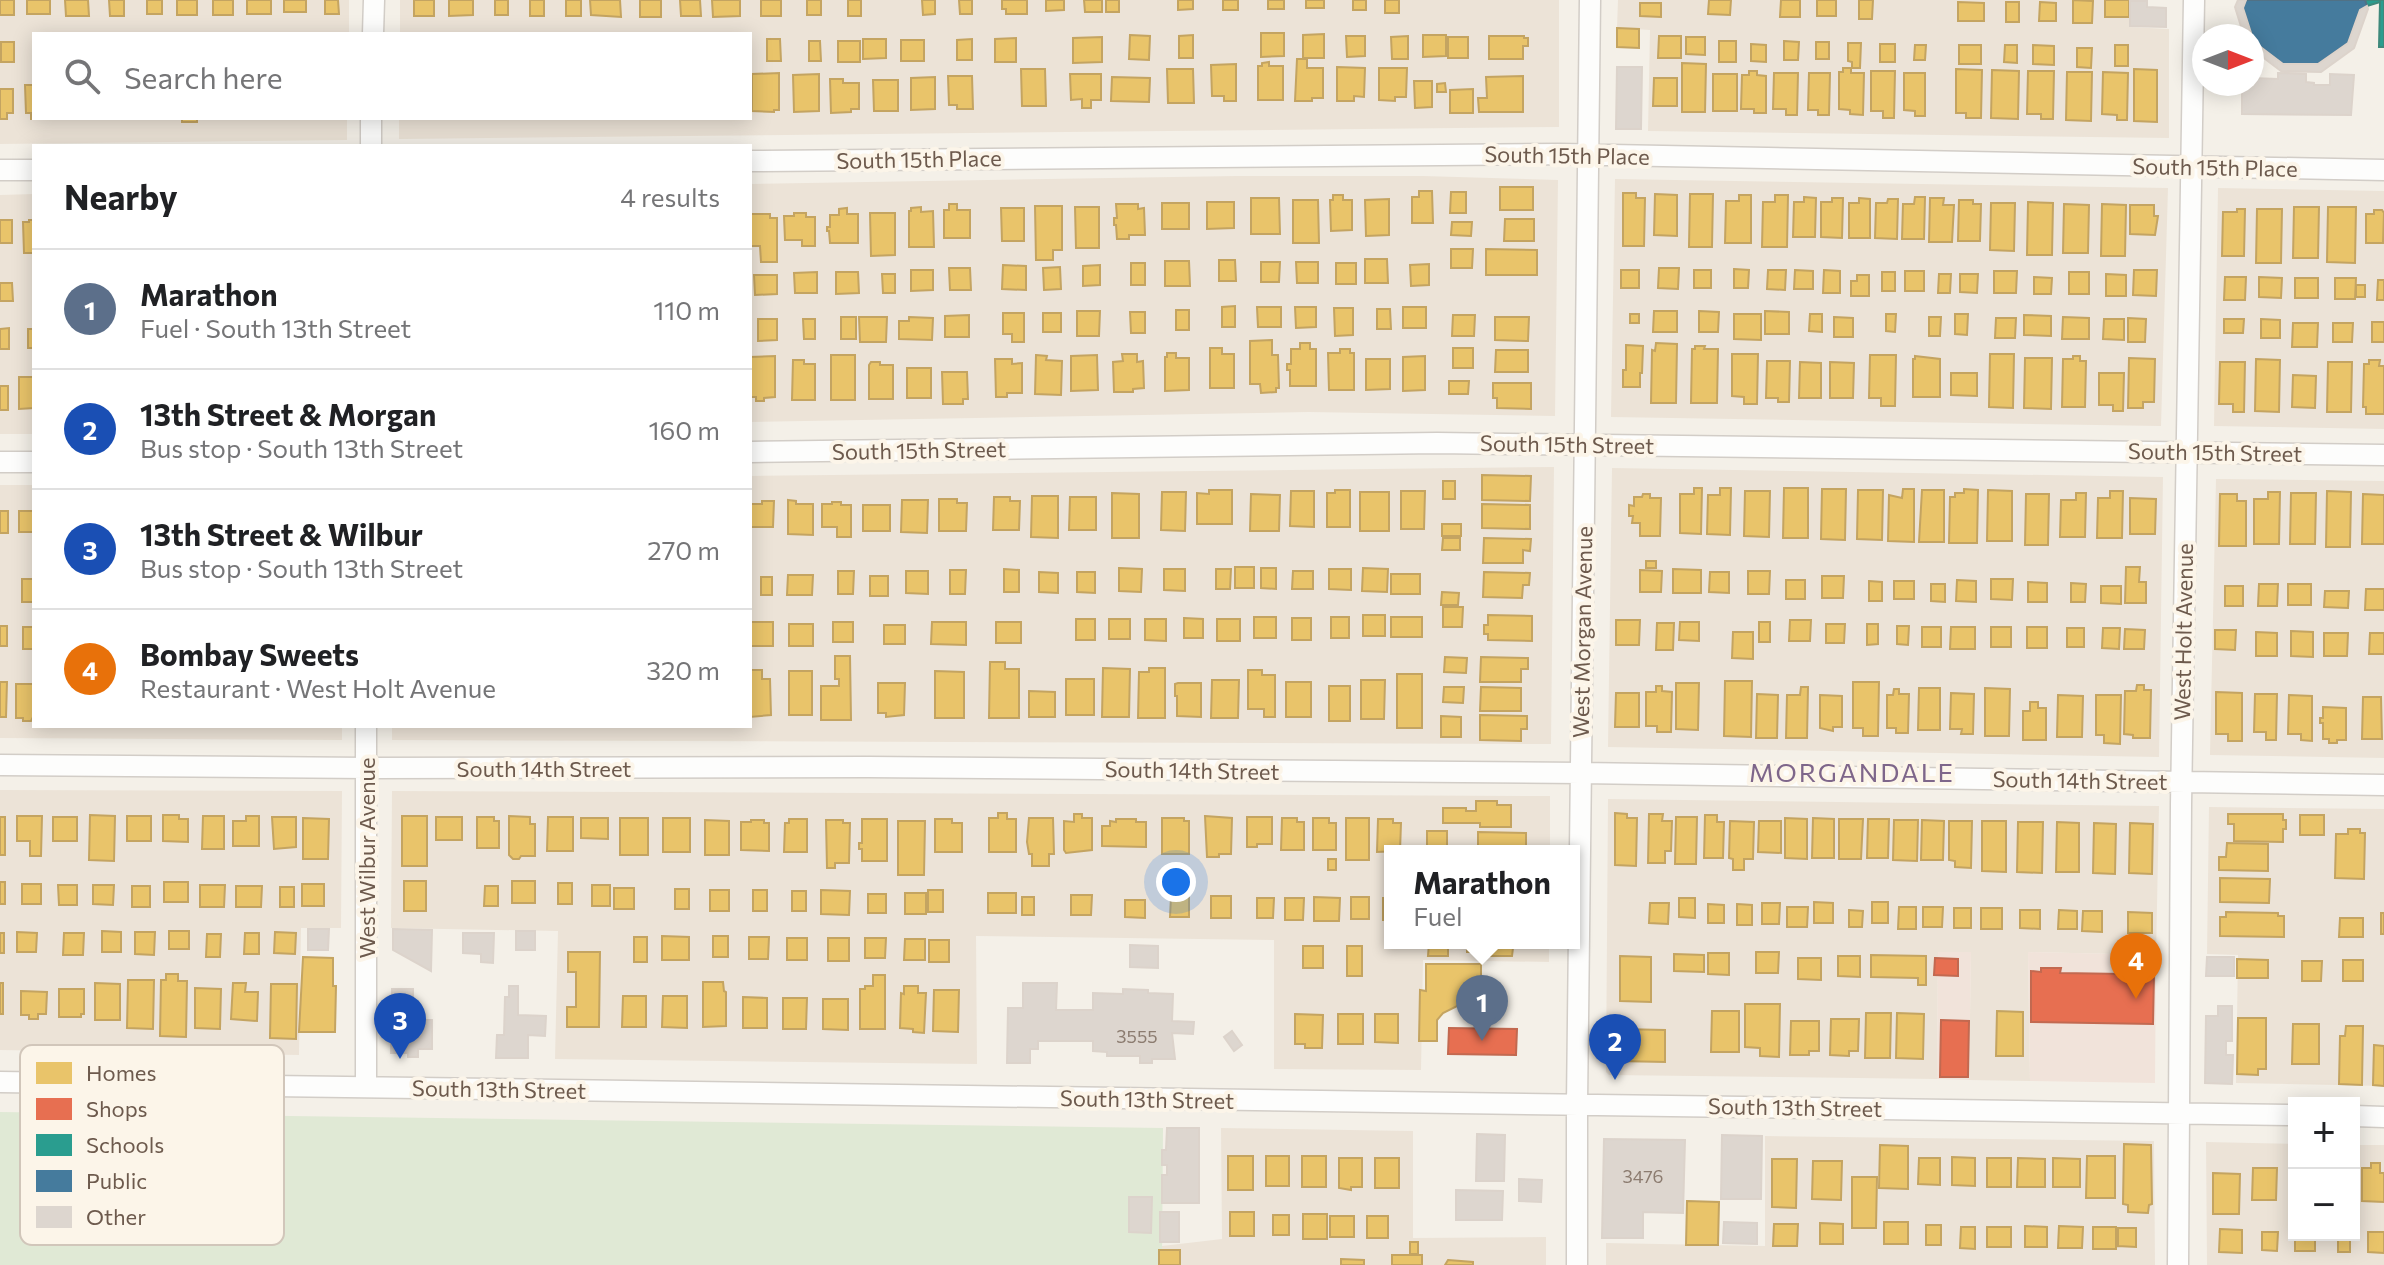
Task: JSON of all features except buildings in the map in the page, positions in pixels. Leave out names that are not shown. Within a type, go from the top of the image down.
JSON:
[{"type":"street","points":[[373,32],[374,0]]},
{"type":"street","name":"West Morgan Avenue","points":[[1580,856],[1590,0]]},
{"type":"street","name":"West Holt Avenue","points":[[2178,1265],[2181,781],[2194,0]]},
{"type":"street","points":[[371,120],[371,144]]},
{"type":"street","name":"South 15th Place","points":[[752,161],[1589,155],[2384,170]]},
{"type":"street","points":[[0,170],[32,170]]},
{"type":"street","name":"South 15th Street","points":[[752,452],[1437,443],[2384,455]]},
{"type":"street","points":[[0,462],[32,462]]},
{"type":"street","name":"West Wilbur Avenue","points":[[366,728],[366,1086]]},
{"type":"street","name":"South 14th Street","points":[[0,765],[868,767],[1581,773],[2384,785]]},
{"type":"street","name":"West Morgan Avenue","points":[[1577,1265],[1579,949]]},
{"type":"street","name":"South 13th Street","points":[[0,1082],[20,1082]]},
{"type":"street","name":"South 13th Street","points":[[284,1085],[2288,1115]]},
{"type":"street","points":[[2360,1116],[2384,1117]]},
{"type":"shaded area","points":[[0,0],[349,0],[349,32],[32,32],[32,120],[347,120],[347,140],[0,144]]},
{"type":"shaded area","points":[[400,0],[1559,0],[1559,127],[399,139],[399,120],[752,120],[752,32],[400,32]]},
{"type":"shaded area","points":[[1618,0],[2129,0],[2129,27],[2169,29],[2169,138],[1648,131],[1650,30],[1617,28]]},
{"type":"shaded area","points":[[1236,176],[1558,180],[1555,416],[1308,412],[752,422],[752,184]]},
{"type":"shaded area","points":[[1615,179],[2168,188],[2161,426],[1611,417]]},
{"type":"shaded area","points":[[2218,188],[2384,191],[2384,429],[2214,426]]},
{"type":"shaded area","points":[[32,194],[32,434],[0,434],[0,195]]},
{"type":"shaded area","points":[[1554,467],[1551,744],[392,740],[392,728],[752,728],[752,476]]},
{"type":"shaded area","points":[[1612,468],[2163,477],[2159,757],[1608,747]]},
{"type":"shaded area","points":[[2216,479],[2384,481],[2384,758],[2210,755]]},
{"type":"shaded area","points":[[0,485],[32,485],[32,728],[342,728],[342,740],[0,738]]},
{"type":"shaded area","points":[[0,790],[342,791],[341,928],[301,928],[299,1055],[284,1055],[284,1045],[20,1045],[20,1050],[0,1050]]},
{"type":"shaded area","points":[[392,791],[1550,796],[1550,845],[1384,845],[1384,949],[1549,949],[1549,962],[1423,960],[1421,1070],[1274,1069],[1274,940],[976,936],[977,1064],[555,1059],[558,931],[391,928]]},
{"type":"shaded area","points":[[1608,799],[2159,806],[2156,955],[2028,952],[2030,1081],[1969,1080],[1971,952],[1938,953],[1937,1079],[1609,1075],[1606,1072]]},
{"type":"shaded area","points":[[2209,807],[2384,809],[2384,1086],[2236,1083],[2238,955],[2207,954]]},
{"type":"shaded area","points":[[1938,952],[1971,952],[1969,1080],[1937,1079]]},
{"type":"shaded area","points":[[2028,952],[2156,955],[2155,1083],[2030,1081]]},
{"type":"shaded area","points":[[1221,1128],[1413,1131],[1413,1238],[1546,1237],[1546,1265],[1162,1265],[1162,1246],[1222,1239]]},
{"type":"shaded area","points":[[1765,1136],[2154,1141],[2155,1265],[1606,1265],[1606,1243],[1765,1246]]},
{"type":"shaded area","points":[[2206,1142],[2288,1144],[2288,1241],[2360,1241],[2360,1145],[2384,1145],[2384,1265],[2207,1265]]},
{"type":"green space","points":[[0,1112],[20,1112],[20,1245],[284,1245],[284,1116],[1163,1128],[1162,1265],[0,1265]]},
{"type":"place","name":"Bombay Sweets","points":[[2136,999]]},
{"type":"place","name":"Marathon","points":[[1482,1041]]},
{"type":"place","name":"13th Street & Wilbur","points":[[400,1059]]},
{"type":"place","name":"13th Street & Morgan","points":[[1615,1080]]},
{"type":"district","name":"MORGANDALE","points":[[1852,771]]}]
